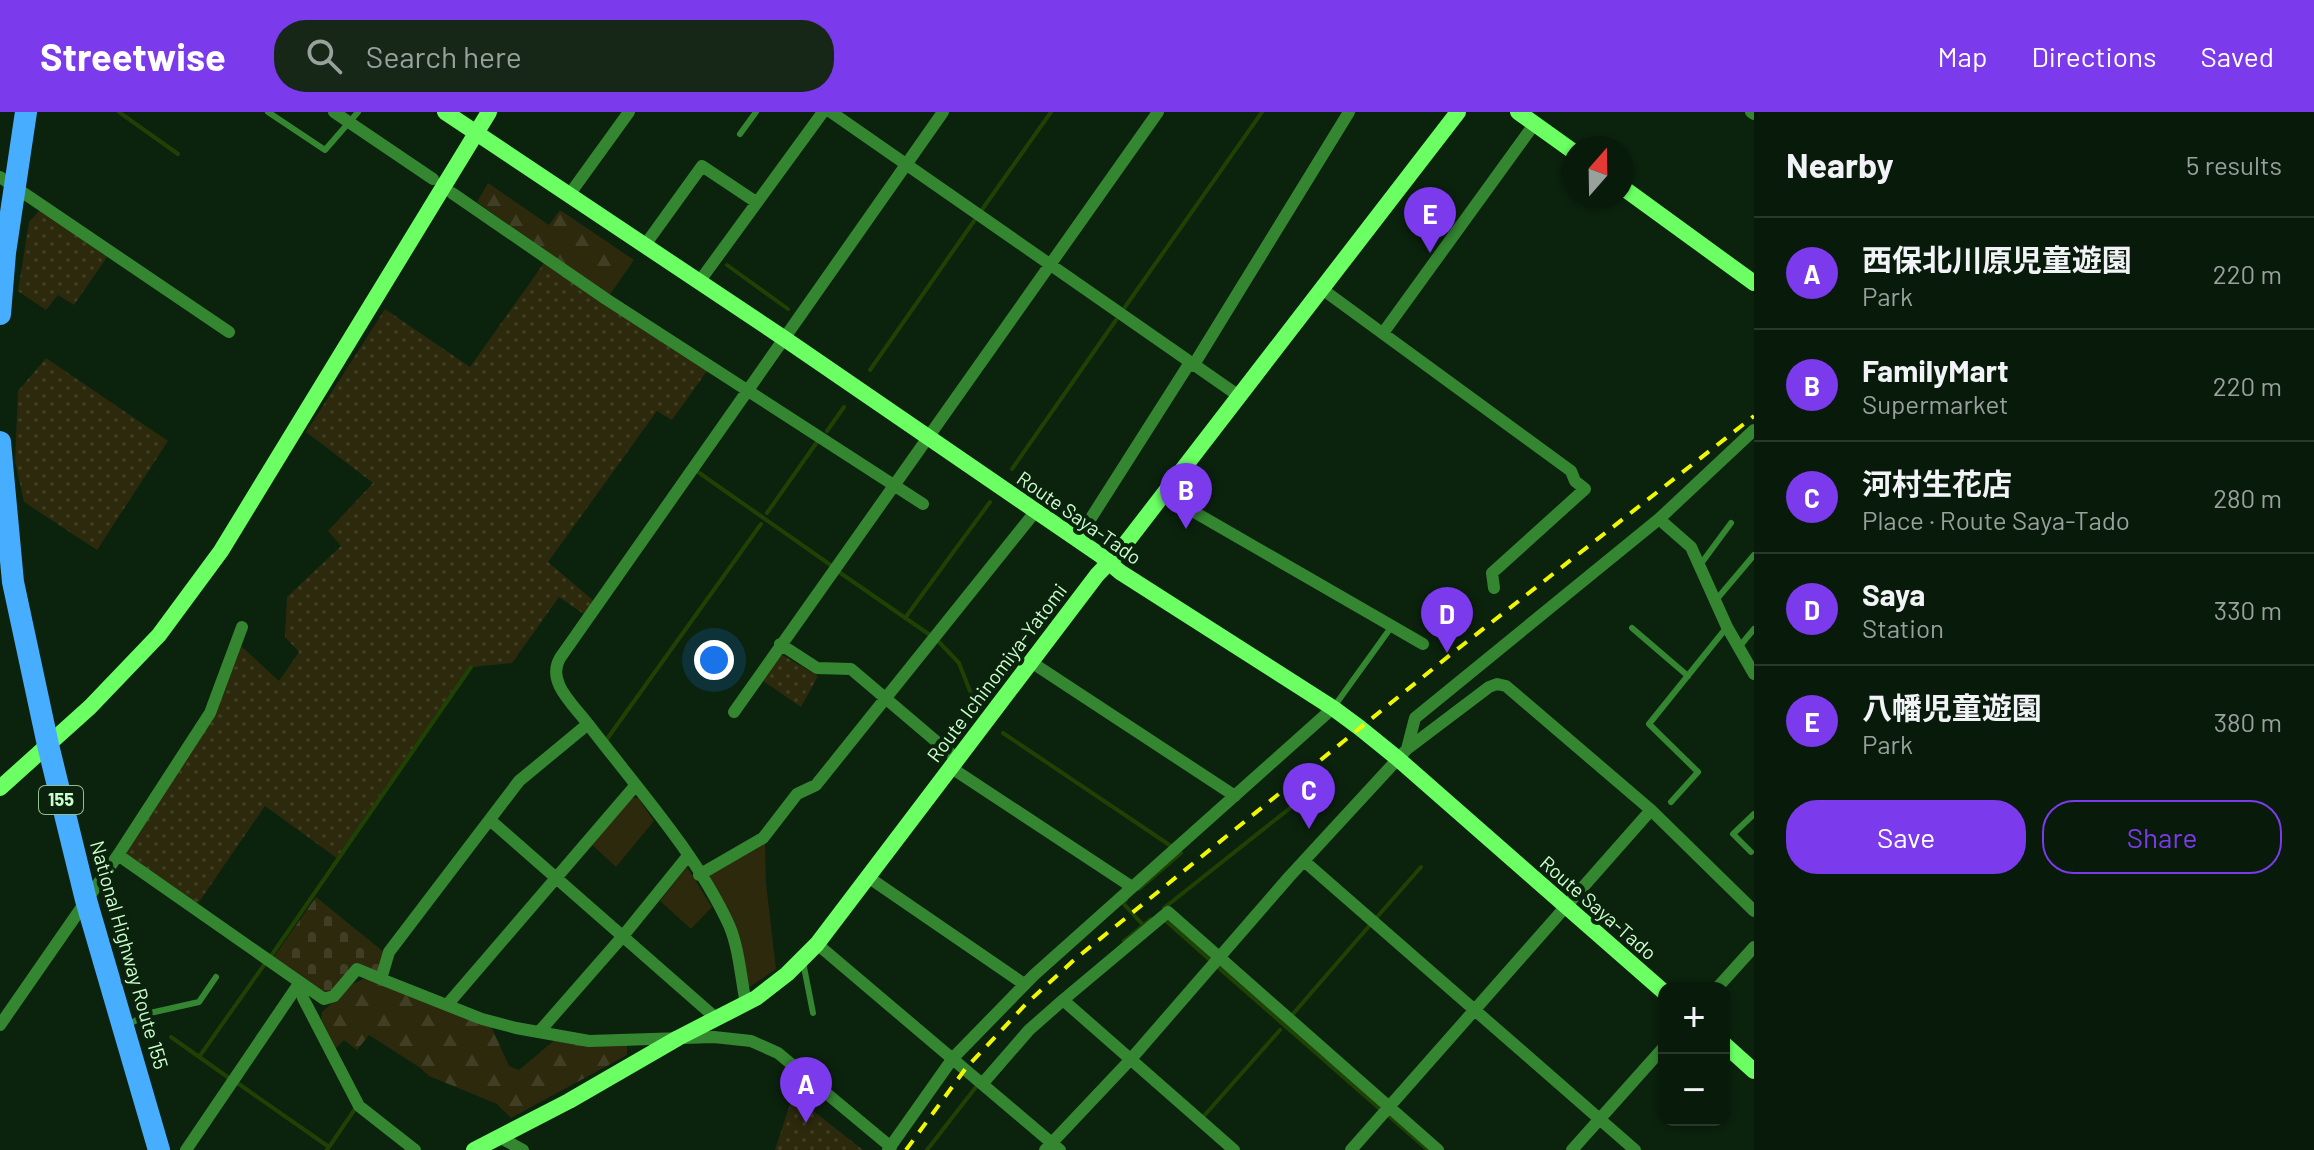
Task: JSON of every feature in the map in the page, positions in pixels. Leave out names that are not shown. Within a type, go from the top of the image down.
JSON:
[{"type":"highway","points":[[0,314],[7,182],[26,112]]},
{"type":"highway","name":"National Highway Route 155","points":[[0,442],[13,582],[48,745],[86,900],[159,1150]]},
{"type":"main road","name":"Route Saya-Tado","points":[[445,112],[785,339],[1120,572],[1402,753],[1565,907],[1658,987]]},
{"type":"main road","points":[[4,780],[90,707],[159,635],[221,551],[489,112]]},
{"type":"main road","name":"Route Ichinomiya-Yatomi","points":[[474,1150],[746,1004],[787,974],[817,944],[1031,662],[1458,112]]},
{"type":"main road","points":[[1518,112],[1562,143]]},
{"type":"main road","points":[[1634,196],[1754,283]]},
{"type":"main road","points":[[1730,1049],[1754,1071]]},
{"type":"street","points":[[334,112],[354,118],[433,179]]},
{"type":"street","points":[[569,195],[629,112]]},
{"type":"street","points":[[699,282],[823,112]]},
{"type":"street","points":[[831,112],[1239,396]]},
{"type":"street","points":[[746,1004],[730,928],[687,857],[555,680],[554,668],[943,112]]},
{"type":"street","points":[[734,712],[1158,112]]},
{"type":"street","points":[[1077,540],[1346,117],[1329,112]]},
{"type":"street","points":[[1383,333],[1535,123]]},
{"type":"street","points":[[645,245],[702,166],[756,202]]},
{"type":"street","points":[[7,182],[229,332]]},
{"type":"street","points":[[452,193],[606,299],[923,504]]},
{"type":"street","points":[[1322,289],[1571,471],[1575,481],[1585,489],[1492,573],[1494,588]]},
{"type":"street","points":[[1402,753],[1415,718],[1659,519],[1754,430]]},
{"type":"street","points":[[1163,494],[1423,644]]},
{"type":"street","points":[[699,875],[763,838],[797,794],[816,785],[1035,512]]},
{"type":"street","points":[[1659,519],[1691,547],[1727,627],[1754,674]]},
{"type":"street","points":[[0,1025],[118,855],[210,713],[242,627]]},
{"type":"street","points":[[780,644],[817,668],[851,669],[954,763],[1132,887]]},
{"type":"street","points":[[1031,662],[1235,796]]},
{"type":"street","points":[[817,944],[983,1083],[1052,1148],[1402,753],[1497,684],[1506,686],[1651,810],[1754,911]]},
{"type":"street","points":[[118,855],[324,999],[330,999],[357,969],[482,1019],[539,1032],[589,1041],[714,1037],[751,1041],[778,1053],[890,1148],[953,1058],[1024,984],[1333,708]]},
{"type":"street","points":[[381,979],[389,952],[519,781],[588,724]]},
{"type":"street","points":[[447,1005],[635,786]]},
{"type":"street","points":[[1351,1150],[1651,810]]},
{"type":"street","points":[[490,820],[717,1019]]},
{"type":"street","points":[[539,1032],[687,857]]},
{"type":"street","points":[[1304,861],[1635,1150]]},
{"type":"street","points":[[868,877],[1024,984]]},
{"type":"street","points":[[983,1083],[1029,1030],[1168,912],[1438,1150]]},
{"type":"street","points":[[1722,982],[1754,947]]},
{"type":"street","points":[[186,1150],[300,982]]},
{"type":"street","points":[[300,982],[303,998],[359,1106],[415,1150]]},
{"type":"street","points":[[1063,1000],[1234,1150]]},
{"type":"street","points":[[1572,1150],[1658,1054]]},
{"type":"street","points":[[499,1137],[523,1150]]},
{"type":"lane","points":[[268,112],[325,150],[354,118]]},
{"type":"lane","points":[[740,134],[756,112]]},
{"type":"lane","points":[[1699,566],[1731,523]]},
{"type":"lane","points":[[1716,600],[1754,555]]},
{"type":"lane","points":[[1333,708],[1392,626]]},
{"type":"lane","points":[[1671,802],[1698,772],[1649,724],[1727,627]]},
{"type":"lane","points":[[1632,628],[1688,676]]},
{"type":"lane","points":[[1739,647],[1754,629]]},
{"type":"lane","points":[[1751,852],[1733,834],[1754,814]]},
{"type":"lane","points":[[802,959],[813,1013]]},
{"type":"lane","points":[[123,1027],[150,1013],[199,1002],[216,977]]},
{"type":"green space","points":[[488,183],[549,225],[560,210],[634,260],[609,296],[477,202]]},
{"type":"green space","points":[[40,210],[107,257],[74,305],[58,295],[46,310],[18,291],[29,222]]},
{"type":"green space","points":[[544,263],[707,371],[672,420],[657,411],[548,562],[594,601],[585,615],[559,597],[512,663],[471,667],[338,859],[265,806],[197,905],[123,854],[213,716],[240,645],[279,681],[299,652],[285,637],[287,597],[341,546],[328,531],[373,483],[306,432],[385,309],[470,367]]},
{"type":"green space","points":[[46,358],[168,441],[97,550],[24,502],[15,461],[18,391]]},
{"type":"green space","points":[[779,653],[818,676],[801,707],[760,679]]},
{"type":"green space","points":[[630,798],[638,798],[654,821],[616,867],[591,844]]},
{"type":"green space","points":[[765,843],[766,883],[776,969],[748,988],[706,877]]},
{"type":"green space","points":[[687,867],[712,907],[691,929],[660,901]]},
{"type":"green space","points":[[316,897],[385,953],[379,975],[355,964],[331,992],[323,993],[273,958]]},
{"type":"green space","points":[[363,979],[376,981],[491,1026],[509,1066],[519,1070],[556,1039],[627,1044],[627,1055],[511,1118],[497,1104],[429,1076],[369,1035],[357,1050],[344,1040],[333,1051],[321,1021],[322,1012]]},
{"type":"green space","points":[[793,1095],[863,1150],[775,1150]]},
{"type":"waterway","points":[[119,112],[178,154]]},
{"type":"waterway","points":[[981,211],[1051,112]]},
{"type":"waterway","points":[[1125,307],[1262,112]]},
{"type":"waterway","points":[[870,370],[974,221]]},
{"type":"waterway","points":[[727,265],[788,309]]},
{"type":"waterway","points":[[1012,469],[1116,320]]},
{"type":"waterway","points":[[827,431],[844,407]]},
{"type":"waterway","points":[[767,513],[817,442]]},
{"type":"waterway","points":[[698,472],[832,566]]},
{"type":"waterway","points":[[905,618],[990,502]]},
{"type":"waterway","points":[[607,739],[761,524]]},
{"type":"waterway","points":[[839,572],[930,635]]},
{"type":"waterway","points":[[939,642],[959,663],[975,704],[979,707]]},
{"type":"waterway","points":[[271,956],[471,667]]},
{"type":"waterway","points":[[1003,733],[1171,846]]},
{"type":"waterway","points":[[1164,908],[1328,778]]},
{"type":"waterway","points":[[1139,889],[1181,853]]},
{"type":"waterway","points":[[1377,917],[1421,867]]},
{"type":"waterway","points":[[1126,900],[1123,903],[1143,925]]},
{"type":"waterway","points":[[1124,941],[1151,919]]},
{"type":"waterway","points":[[1164,919],[1210,960]]},
{"type":"waterway","points":[[1292,1015],[1370,925]]},
{"type":"waterway","points":[[199,1057],[264,965]]},
{"type":"waterway","points":[[1219,968],[1380,1109]]},
{"type":"waterway","points":[[1203,1117],[1280,1030]]},
{"type":"waterway","points":[[171,1037],[229,1078]]},
{"type":"waterway","points":[[236,1082],[329,1147]]},
{"type":"waterway","points":[[927,1150],[976,1087]]},
{"type":"waterway","points":[[327,1150],[355,1109]]},
{"type":"waterway","points":[[1388,1115],[1428,1150]]},
{"type":"railway","points":[[906,1150],[966,1068],[1026,1004],[1074,960],[1450,655],[1754,416]]},
{"type":"place","name":"八幡児童遊園","points":[[1430,253]]},
{"type":"place","name":"FamilyMart","points":[[1186,529]]},
{"type":"place","name":"Saya","points":[[1447,653]]},
{"type":"place","name":"河村生花店","points":[[1309,829]]},
{"type":"place","name":"西保北川原児童遊園","points":[[806,1123]]}]
